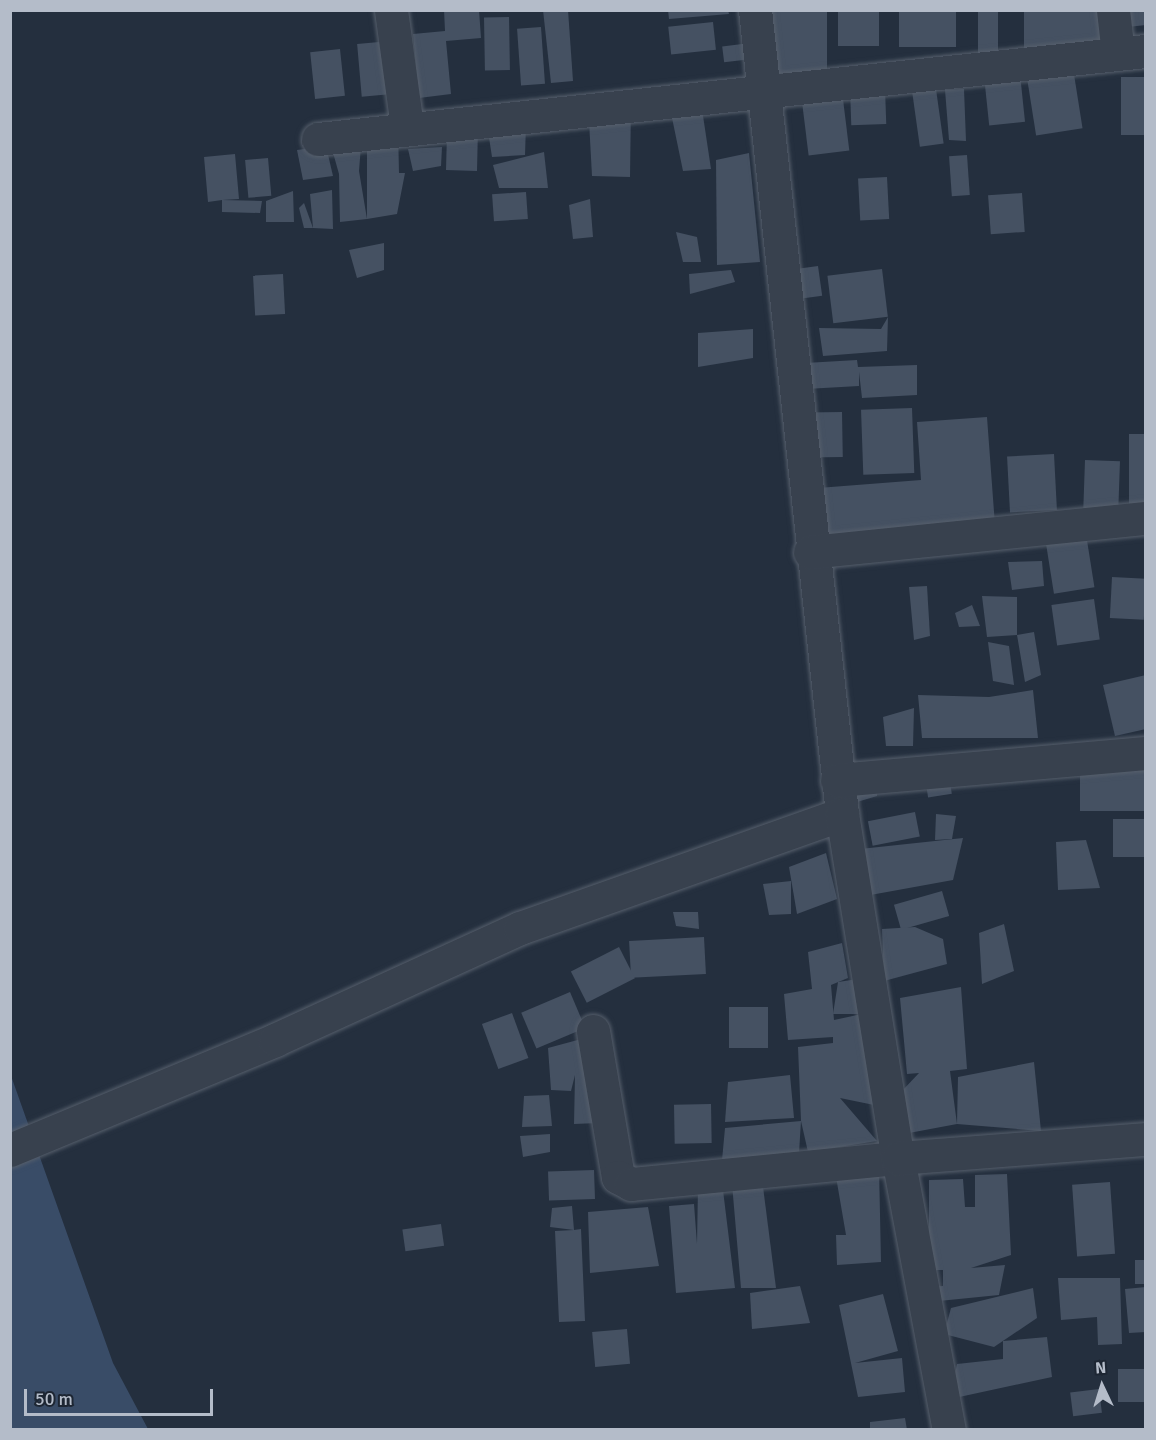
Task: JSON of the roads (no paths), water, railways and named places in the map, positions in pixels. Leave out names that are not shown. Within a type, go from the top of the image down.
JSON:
[{"type":"street","points":[[391,10],[406,127]]},
{"type":"street","points":[[755,10],[810,552],[837,780],[898,1158],[949,1430]]},
{"type":"street","points":[[318,139],[406,127],[764,89],[1132,53],[1113,10]]},
{"type":"street","points":[[810,552],[1146,518]]},
{"type":"street","points":[[837,780],[1146,753]]},
{"type":"street","points":[[10,1150],[275,1040],[520,928],[842,814]]},
{"type":"street","points":[[593,1031],[618,1177],[631,1184],[898,1158],[1146,1139]]},
{"type":"water","points":[[10,1073],[113,1363],[148,1429],[11,1429]]}]
